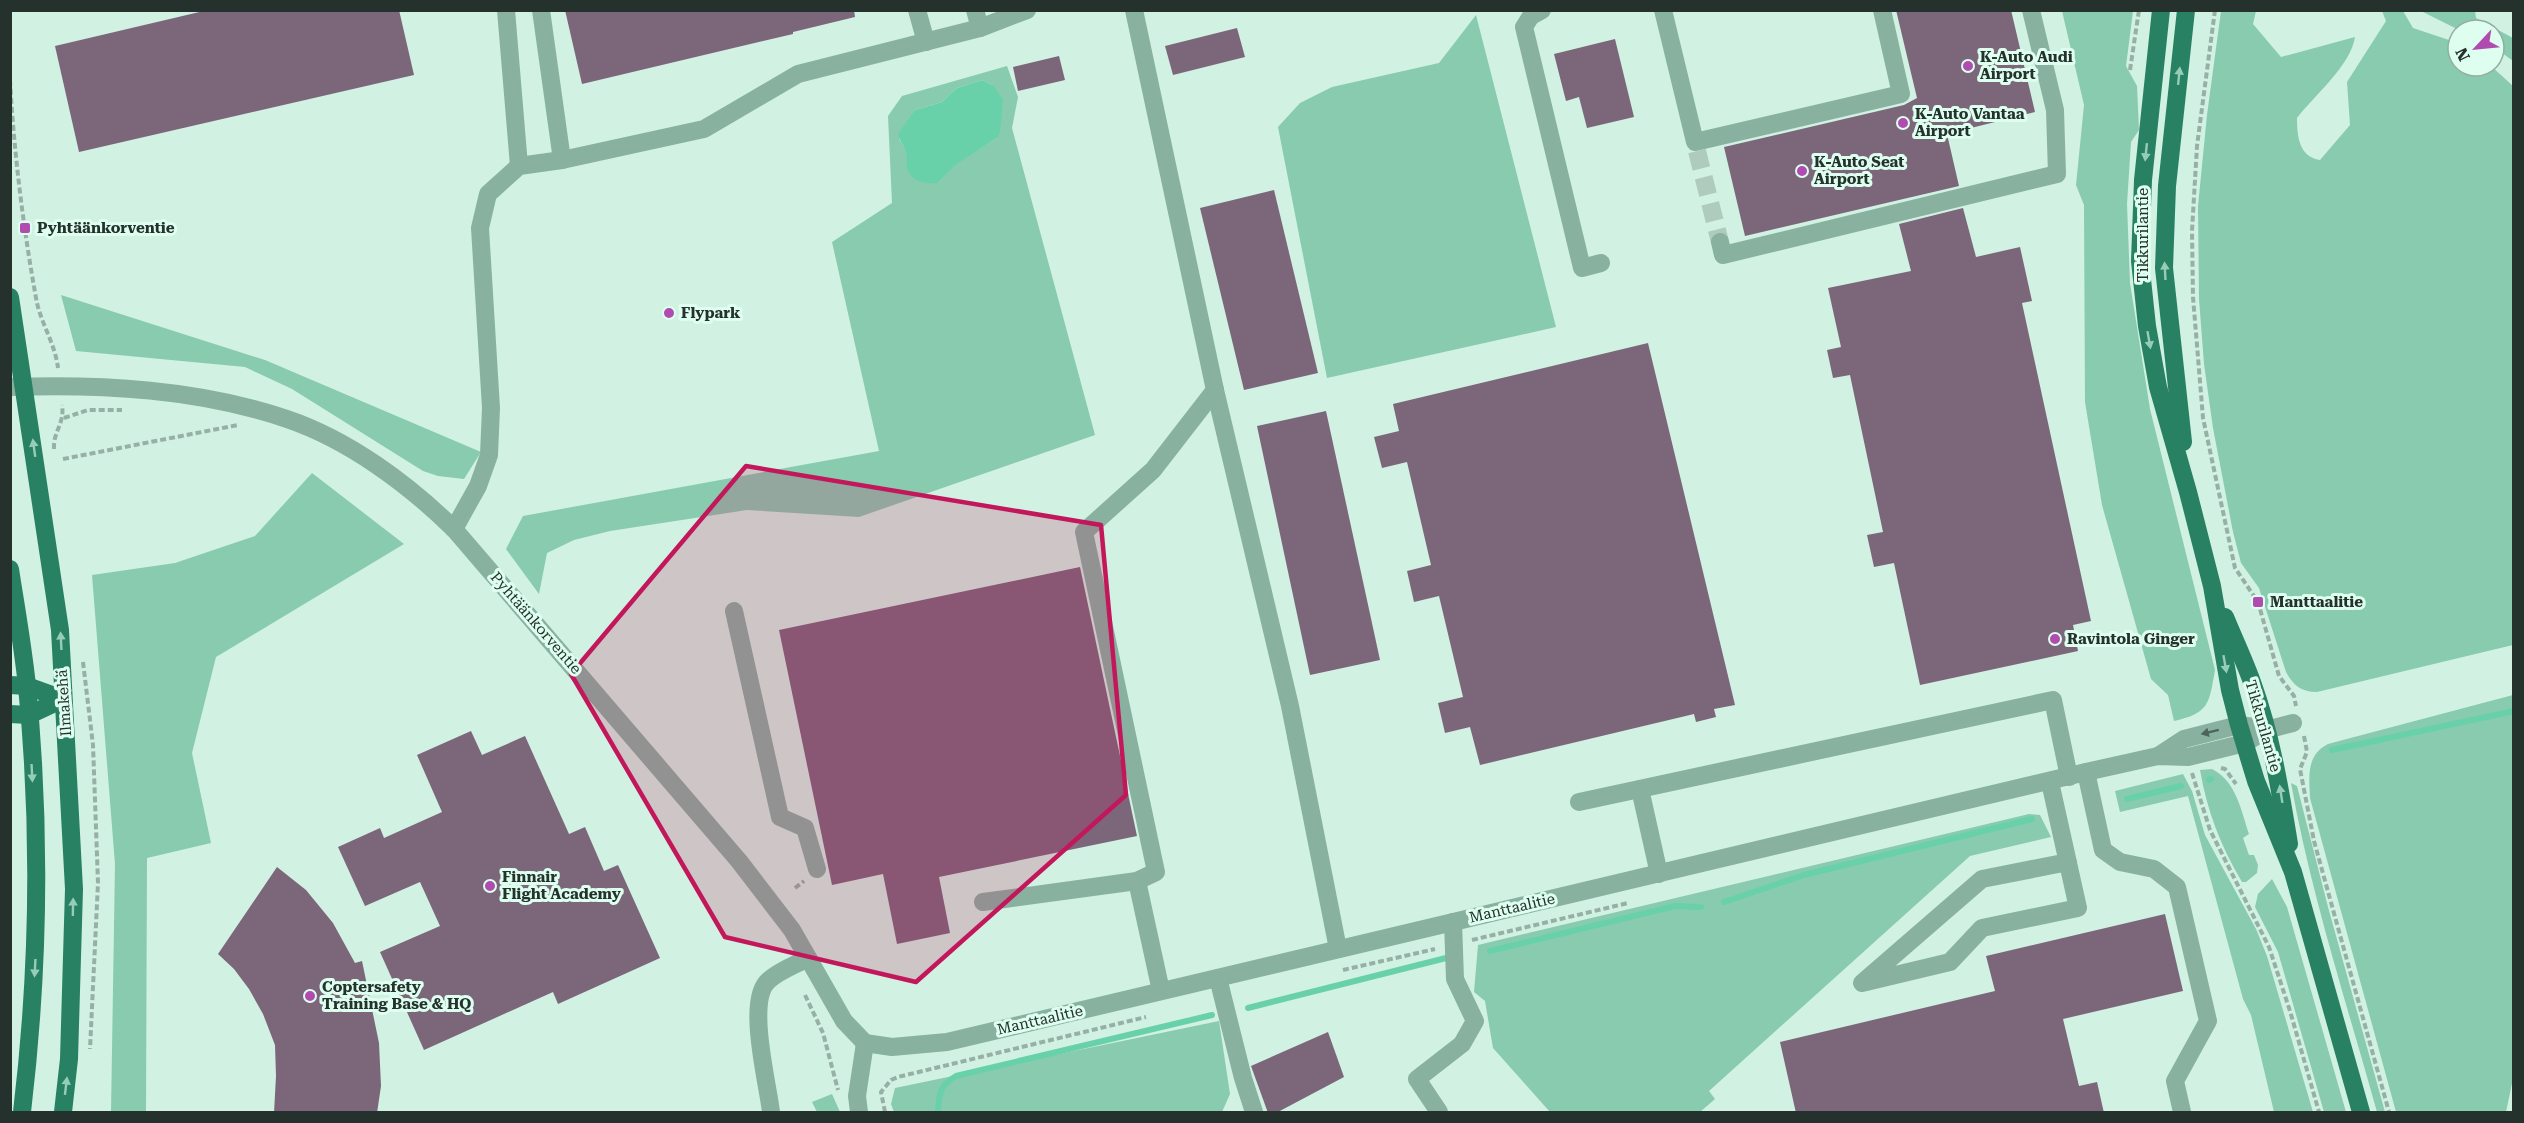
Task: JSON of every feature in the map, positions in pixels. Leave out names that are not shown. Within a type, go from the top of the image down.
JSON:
[{"type":"main road","name":"Tikkurilantie","points":[[2162,10],[2143,180],[2140,261],[2157,387],[2188,492],[2212,586],[2230,690],[2239,724],[2256,781],[2293,872],[2361,1113]]},
{"type":"main road","name":"Tikkurilantie","points":[[2186,10],[2168,186],[2164,267],[2188,492]]},
{"type":"main road","name":"Ilmakehä","points":[[10,297],[18,387],[60,630],[74,889],[69,1059],[63,1113]]},
{"type":"main road","points":[[10,568],[19,686],[29,715],[37,861],[36,963],[22,1113]]},
{"type":"main road","name":"Tikkurilantie","points":[[2212,586],[2252,683],[2266,730],[2278,775],[2293,872]]},
{"type":"main road","points":[[19,686],[63,699]]},
{"type":"main road","points":[[10,714],[29,715],[63,699]]},
{"type":"street","points":[[506,10],[519,166]]},
{"type":"street","points":[[541,10],[562,160]]},
{"type":"street","points":[[917,10],[926,42]]},
{"type":"street","points":[[454,529],[478,486],[489,455],[491,408],[480,228],[488,194],[519,166],[562,160],[704,129],[798,74],[926,42],[978,19],[1027,10]]},
{"type":"street","points":[[1134,10],[1215,390],[1290,706],[1338,949]]},
{"type":"street","points":[[1542,10],[1531,16],[1524,27],[1582,268],[1601,263]]},
{"type":"street","points":[[1664,10],[1696,146],[1902,94],[1882,10]]},
{"type":"street","points":[[1720,242],[1723,255],[2057,174],[2055,110],[2031,10]]},
{"type":"street","name":"Pyhtäänkorventie","points":[[18,387],[69,385],[131,389],[216,401],[287,419],[344,445],[433,508],[454,529],[738,861],[779,912],[844,1021],[865,1043]]},
{"type":"street","points":[[983,902],[1137,881],[1156,872],[1084,532],[1154,470],[1215,390]]},
{"type":"street","points":[[734,611],[780,817],[805,828],[817,869]]},
{"type":"street","points":[[1579,802],[2053,700],[2103,850],[2120,862],[2154,869],[2177,887],[2208,1020],[2175,1081],[2182,1113]]},
{"type":"street","points":[[2266,730],[2293,723]]},
{"type":"street","name":"Manttaalitie","points":[[2158,756],[2184,739],[2239,724],[2266,730]]},
{"type":"street","name":"Manttaalitie","points":[[865,1043],[892,1047],[947,1042],[2077,774],[2158,756],[2188,757],[2245,743],[2266,730]]},
{"type":"street","points":[[2050,782],[2068,862],[2078,908],[1982,928],[1950,963],[1862,982],[1982,879],[2068,862]]},
{"type":"street","points":[[1640,789],[1659,874]]},
{"type":"street","points":[[1137,881],[1161,991]]},
{"type":"street","points":[[1439,1113],[1417,1079],[1462,1044],[1475,1020],[1455,979],[1453,922]]},
{"type":"street","points":[[771,1113],[758,1023],[758,995],[767,982],[808,958]]},
{"type":"street","points":[[1218,978],[1243,1078],[1254,1112]]},
{"type":"street","points":[[859,1113],[856,1096],[865,1043]]},
{"type":"path","points":[[2130,69],[2139,10]]},
{"type":"path","points":[[2215,10],[2197,146],[2192,231],[2193,297],[2203,418],[2235,568],[2258,602],[2279,676],[2294,696]]},
{"type":"path","points":[[64,418],[88,410],[131,409]]},
{"type":"path","points":[[218,421],[248,427]]},
{"type":"path","points":[[63,459],[238,425]]},
{"type":"path","points":[[2307,752],[2300,769],[2314,841],[2389,1113]]},
{"type":"path","points":[[2213,765],[2225,769],[2238,786]]},
{"type":"path","points":[[2190,767],[2210,830],[2269,947],[2319,1113]]},
{"type":"path","points":[[791,966],[823,1033],[840,1096]]},
{"type":"path","points":[[885,1113],[881,1092],[891,1080],[898,1077]]},
{"type":"highlighted area","points":[[746,466],[1101,525],[1126,795],[916,982],[725,937],[571,674]]},
{"type":"shaded area","points":[[2062,11],[2133,11],[2126,66],[2137,86],[2139,130],[2131,142],[2127,204],[2130,283],[2150,409],[2215,670],[2206,705],[2195,714],[2174,721],[2168,695],[2151,679],[2102,505],[2085,402],[2084,205],[2076,185],[2084,105]]},
{"type":"shaded area","points":[[2221,11],[2256,11],[2253,24],[2281,57],[2355,37],[2347,58],[2297,118],[2303,150],[2313,158],[2320,160],[2350,125],[2347,82],[2386,21],[2382,11],[2403,11],[2413,28],[2446,39],[2446,78],[2504,78],[2513,86],[2513,645],[2317,692],[2298,687],[2286,672],[2259,588],[2241,563],[2213,428],[2204,364],[2199,299],[2198,206]]},
{"type":"shaded area","points":[[2421,11],[2475,11],[2476,18],[2446,18],[2446,24]]},
{"type":"shaded area","points":[[1476,15],[1556,327],[1327,378],[1278,127],[1300,103],[1332,87],[1439,63]]},
{"type":"shaded area","points":[[2506,34],[2513,38],[2513,61],[2506,56]]},
{"type":"shaded area","points":[[1007,66],[1018,97],[1012,128],[1095,435],[859,517],[747,510],[610,531],[574,540],[547,553],[539,594],[506,549],[523,516],[879,451],[832,242],[892,203],[888,116],[902,96]],"holes":[[[982,80],[993,85],[997,138],[953,166],[938,183],[907,166],[907,152],[899,139],[915,110],[942,102],[957,88]]]},
{"type":"shaded area","points":[[982,80],[993,85],[1003,99],[1000,132],[997,138],[954,166],[938,183],[915,179],[909,172],[907,154],[898,134],[915,110],[942,102],[957,88]]},
{"type":"shaded area","points":[[61,295],[265,360],[481,452],[464,479],[438,476],[423,471],[292,389],[245,367],[76,351]]},
{"type":"shaded area","points":[[312,473],[404,544],[216,657],[192,753],[211,843],[147,858],[146,1112],[111,1112],[115,864],[92,575],[175,563],[255,536]]},
{"type":"shaded area","points":[[2513,695],[2514,1074],[2506,1112],[2396,1112],[2310,798],[2310,767],[2316,754],[2328,744]]},
{"type":"shaded area","points":[[2212,769],[2227,781],[2237,797],[2249,834],[2243,838],[2249,855],[2254,855],[2258,865],[2257,873],[2246,882],[2242,882],[2234,869],[2211,814],[2200,770]]},
{"type":"shaded area","points":[[2183,774],[2192,791],[2205,835],[2256,929],[2267,956],[2313,1112],[2274,1112],[2251,1015],[2243,999],[2188,796],[2120,812],[2115,791]]},
{"type":"shaded area","points":[[2291,783],[2297,786],[2385,1112],[2377,1112],[2342,990],[2319,908]]},
{"type":"shaded area","points":[[2029,814],[2040,815],[2051,837],[1970,856],[1709,1091],[1715,1099],[1700,1112],[1550,1112],[1493,1048],[1485,1001],[1474,992],[1478,945]]},
{"type":"shaded area","points":[[2272,879],[2287,907],[2346,1112],[2324,1112],[2278,952],[2255,907],[2258,894]]},
{"type":"shaded area","points":[[1219,1021],[1230,1094],[1222,1112],[894,1112],[891,1104],[895,1088]]},
{"type":"shaded area","points":[[832,1094],[840,1112],[817,1112],[812,1102]]},
{"type":"building","points":[[208,10],[399,10],[414,75],[79,152],[55,46]]},
{"type":"building","points":[[565,10],[854,10],[855,17],[582,84]]},
{"type":"building","name":"K-Auto Vantaa Airport","points":[[1896,10],[2011,10],[2035,112],[1947,134],[1959,186],[1745,236],[1724,147],[1904,105],[1917,98]]},
{"type":"building","points":[[1237,28],[1245,57],[1173,75],[1165,46]]},
{"type":"building","points":[[1615,39],[1634,117],[1587,128],[1579,97],[1566,101],[1554,54]]},
{"type":"building","points":[[1059,56],[1065,80],[1018,91],[1013,67]]},
{"type":"building","points":[[1274,190],[1318,373],[1244,390],[1200,208]]},
{"type":"building","points":[[1963,208],[1976,257],[2020,247],[2032,301],[2022,303],[2091,621],[2073,625],[2078,651],[1920,685],[1894,563],[1874,567],[1867,535],[1883,532],[1850,375],[1833,378],[1827,350],[1841,347],[1828,288],[1911,271],[1899,224]]},
{"type":"building","points":[[1648,343],[1735,705],[1714,709],[1716,717],[1696,722],[1694,714],[1480,765],[1470,727],[1445,733],[1438,703],[1463,697],[1439,596],[1414,602],[1407,571],[1431,565],[1407,462],[1382,468],[1374,437],[1399,431],[1393,404]]},
{"type":"building","points":[[1326,411],[1380,660],[1310,675],[1257,426]]},
{"type":"building","points":[[1080,567],[1137,836],[939,877],[950,933],[897,944],[883,874],[832,885],[779,630]]},
{"type":"building","name":"Finnair Flight Academy","points":[[471,731],[482,755],[525,736],[569,834],[585,827],[604,871],[618,865],[660,958],[558,1004],[553,992],[424,1050],[380,952],[440,926],[420,882],[365,906],[338,847],[380,828],[384,838],[442,812],[417,755]]},
{"type":"building","name":"Coptersafety Training Base & HQ","points":[[277,867],[306,890],[333,923],[355,963],[362,961],[379,1043],[381,1086],[377,1113],[274,1113],[275,1045],[263,1014],[249,989],[234,969],[218,954]]},
{"type":"building","points":[[2165,914],[2183,991],[2063,1019],[2079,1086],[2097,1082],[2104,1113],[1796,1113],[1780,1042],[1995,991],[1986,956]]},
{"type":"building","points":[[1328,1032],[1344,1077],[1276,1113],[1268,1113],[1251,1066]]},
{"type":"waterway","points":[[2332,750],[2514,711]]},
{"type":"waterway","points":[[2127,799],[2181,786]]},
{"type":"waterway","points":[[1724,902],[1804,875],[2032,819]]},
{"type":"waterway","points":[[1490,951],[1675,906],[1701,907]]},
{"type":"waterway","points":[[1248,1008],[1450,957]]},
{"type":"waterway","points":[[938,1112],[941,1091],[956,1076],[1212,1015]]},
{"type":"tunnel","points":[[1697,151],[1720,242]]},
{"type":"place","name":"K-Auto Audi Airport","points":[[1968,66]]},
{"type":"place","name":"K-Auto Vantaa Airport","points":[[1903,123]]},
{"type":"place","name":"K-Auto Seat Airport","points":[[1802,171]]},
{"type":"place","name":"Pyhtäänkorventie","points":[[25,228]]},
{"type":"place","name":"Flypark","points":[[669,313]]},
{"type":"place","name":"Manttaalitie","points":[[2258,602]]},
{"type":"place","name":"Ravintola Ginger","points":[[2055,639]]},
{"type":"place","name":"Finnair Flight Academy","points":[[490,886]]},
{"type":"place","name":"Coptersafety Training Base & HQ","points":[[310,996]]}]
